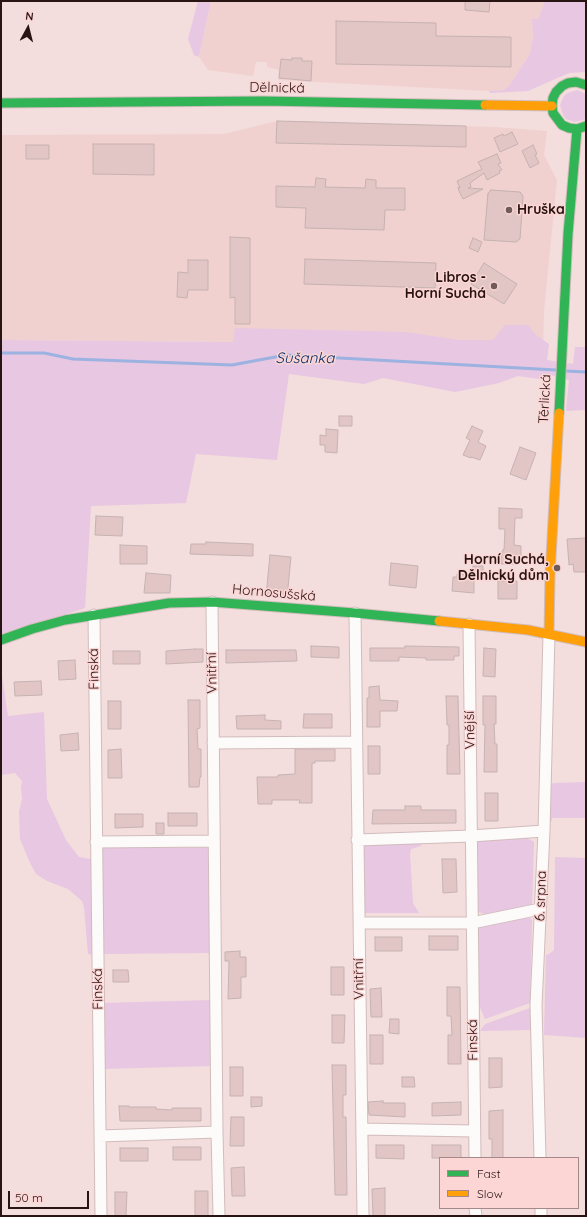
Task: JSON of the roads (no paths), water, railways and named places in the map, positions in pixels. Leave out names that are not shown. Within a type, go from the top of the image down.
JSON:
[{"type":"main road","points":[[581,127],[569,128],[562,125],[553,113],[552,106],[553,98],[556,92],[562,86],[568,83],[576,82],[586,85]]},
{"type":"main road","name":"Dělnická","points":[[1,103],[264,101],[552,106]]},
{"type":"main road","name":"Těrlická","points":[[549,634],[550,568],[568,234],[581,127]]},
{"type":"main road","name":"Hornosušská","points":[[1,640],[32,629],[65,620],[169,603],[212,602],[355,613],[528,630],[549,634]]},
{"type":"main road","points":[[549,634],[586,642]]},
{"type":"street","name":"Vnitřní","points":[[212,602],[219,1216]]},
{"type":"street","name":"Vnitřní","points":[[355,613],[363,1216]]},
{"type":"street","name":"Finská","points":[[94,615],[101,1216]]},
{"type":"street","name":"Vnější","points":[[468,624],[472,923]]},
{"type":"street","name":"6. srpna","points":[[540,1157],[536,1005],[544,831],[549,634]]},
{"type":"street","points":[[213,743],[356,742]]},
{"type":"street","points":[[357,840],[471,836],[544,831]]},
{"type":"street","points":[[96,842],[214,841]]},
{"type":"street","points":[[359,924],[472,923],[540,909]]},
{"type":"street","name":"Finská","points":[[472,923],[475,1157]]},
{"type":"street","points":[[362,1129],[474,1131]]},
{"type":"street","points":[[100,1136],[217,1132]]},
{"type":"waterway","name":"Sušanka","points":[[1,353],[44,353],[73,359],[232,365],[286,355],[556,370]]},
{"type":"waterway","name":"Sušanka","points":[[566,371],[586,372]]},
{"type":"place","name":"Hruška","points":[[509,210]]},
{"type":"place","name":"Libros - Horní Suchá","points":[[494,286]]},
{"type":"place","name":"Horní Suchá, Dělnický dům","points":[[557,568]]}]
